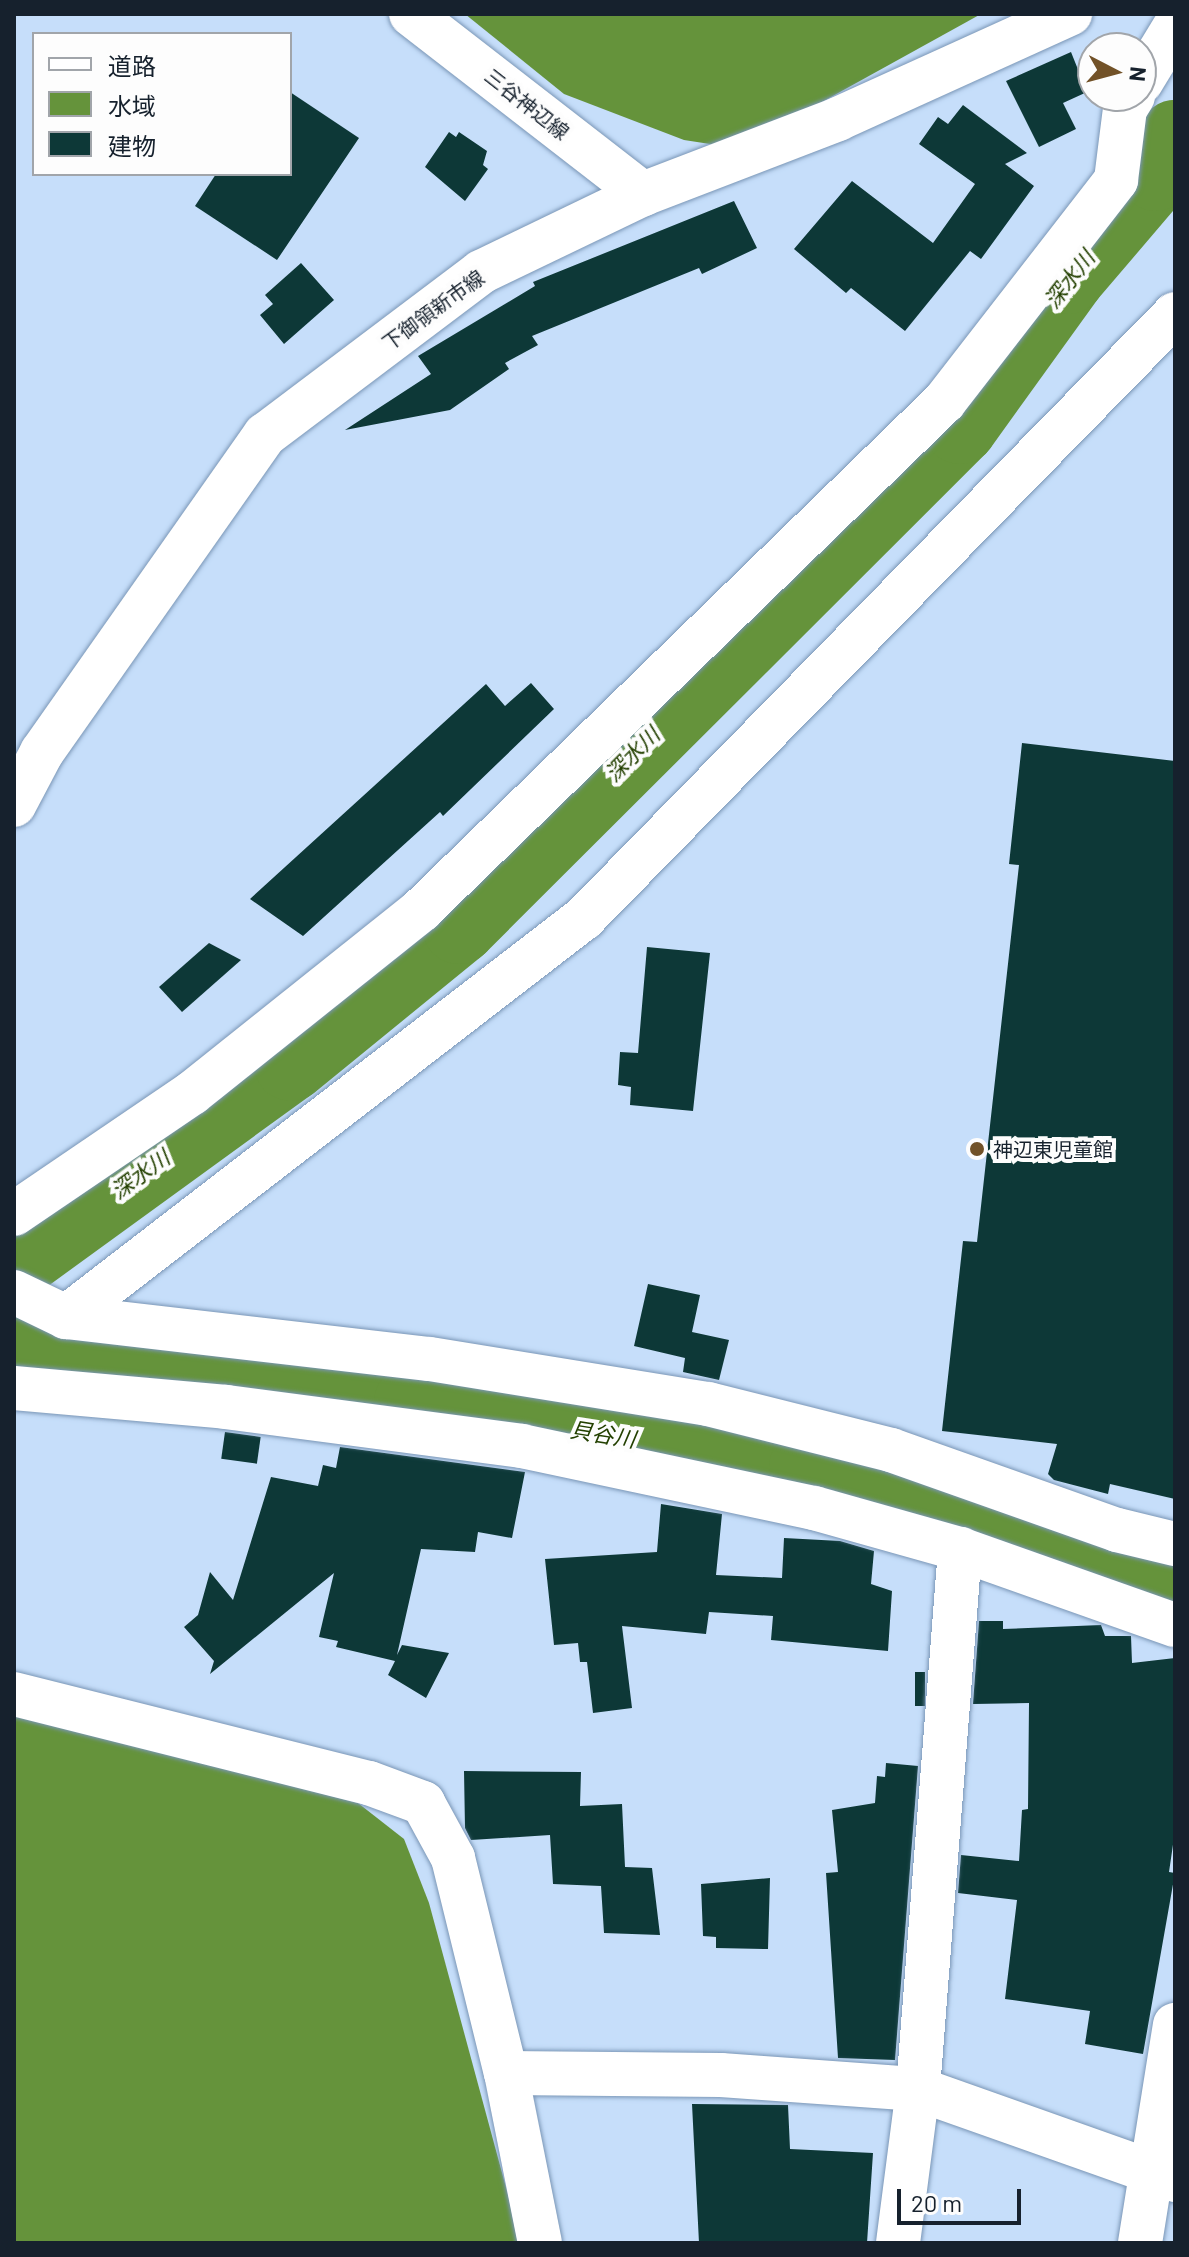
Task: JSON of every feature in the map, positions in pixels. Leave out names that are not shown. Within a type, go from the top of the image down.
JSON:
[{"type":"street","name":"三谷神辺線","points":[[411,14],[643,194]]},
{"type":"street","name":"下御領新市線","points":[[14,805],[42,752],[265,435],[481,272],[643,194],[838,119],[1070,14]]},
{"type":"street","points":[[1157,56],[1175,26]]},
{"type":"street","points":[[14,1214],[192,1093],[421,910],[944,402],[1116,180],[1125,112]]},
{"type":"street","points":[[66,1317],[584,918],[1175,314]]},
{"type":"street","points":[[20,1295],[66,1317],[430,1359],[708,1404],[891,1450],[1117,1530],[1175,1544]]},
{"type":"street","points":[[14,1388],[226,1407],[522,1446],[814,1508],[960,1549],[1175,1625]]},
{"type":"street","points":[[898,2243],[918,2089],[960,1549]]},
{"type":"street","points":[[14,1694],[369,1783],[423,1803],[453,1858],[506,2073],[540,2243]]},
{"type":"street","points":[[1140,2243],[1164,2174],[1175,2025]]},
{"type":"street","points":[[506,2073],[721,2075],[918,2089],[1164,2174]]},
{"type":"water","points":[[465,14],[981,14],[802,113],[723,146],[684,140],[564,94]]},
{"type":"water","points":[[14,1713],[358,1803],[404,1839],[429,1903],[521,2243],[14,2243]]},
{"type":"building","points":[[1071,52],[1077,67],[1077,97],[1063,103],[1076,129],[1039,147],[1006,81]]},
{"type":"building","points":[[292,93],[359,138],[277,260],[195,206],[215,176],[292,176]]},
{"type":"building","points":[[963,105],[1027,153],[1005,164],[1034,186],[981,259],[970,251],[905,331],[851,288],[846,293],[794,249],[852,181],[933,243],[975,184],[919,144],[938,117],[948,124]]},
{"type":"building","points":[[449,132],[456,137],[459,132],[487,151],[483,165],[488,169],[465,201],[425,167]]},
{"type":"building","points":[[734,201],[757,248],[702,274],[699,268],[532,336],[538,345],[505,363],[509,369],[450,410],[345,430],[431,374],[418,356],[535,286],[533,282]]},
{"type":"building","points":[[301,263],[334,300],[284,344],[260,315],[273,304],[265,295]]},
{"type":"building","points":[[531,683],[554,709],[443,816],[440,812],[303,936],[250,899],[486,684],[505,706]]},
{"type":"building","points":[[1022,743],[1175,761],[1175,1499],[1110,1484],[1108,1494],[1054,1480],[1048,1474],[1057,1444],[942,1431],[963,1241],[977,1242],[1019,865],[1009,864]]},
{"type":"building","points":[[209,943],[241,960],[182,1012],[159,987]]},
{"type":"building","points":[[647,947],[710,953],[693,1111],[630,1105],[631,1087],[618,1085],[620,1052],[638,1053]]},
{"type":"building","points":[[648,1284],[700,1295],[692,1332],[729,1340],[719,1380],[683,1372],[685,1358],[634,1346]]},
{"type":"building","points":[[225,1432],[261,1437],[257,1464],[221,1459]]},
{"type":"building","points":[[340,1447],[525,1472],[512,1538],[478,1532],[475,1552],[421,1549],[397,1655],[402,1645],[449,1653],[426,1698],[388,1675],[395,1661],[336,1647],[338,1641],[319,1637],[334,1573],[210,1674],[214,1661],[184,1627],[198,1615],[210,1572],[233,1600],[271,1477],[318,1486],[323,1465],[336,1468]]},
{"type":"building","points":[[661,1504],[722,1514],[716,1575],[782,1578],[784,1538],[840,1541],[874,1551],[871,1584],[892,1591],[888,1651],[771,1640],[773,1616],[709,1612],[706,1634],[622,1626],[632,1708],[593,1713],[587,1662],[580,1662],[578,1643],[554,1645],[545,1559],[657,1552]]},
{"type":"building","points":[[979,1621],[1003,1621],[1003,1629],[1101,1625],[1105,1636],[1131,1636],[1132,1663],[1175,1658],[1175,1831],[1169,1872],[1175,1873],[1143,2054],[1085,2044],[1090,2011],[1005,1999],[1017,1900],[958,1893],[961,1855],[1019,1861],[1022,1810],[1028,1809],[1029,1703],[973,1704]]},
{"type":"building","points":[[915,1672],[925,1672],[925,1706],[915,1706]]},
{"type":"building","points":[[886,1763],[918,1766],[895,2060],[838,2058],[826,1873],[838,1872],[832,1810],[875,1803],[877,1776],[885,1777]]},
{"type":"building","points":[[464,1771],[581,1772],[580,1806],[622,1804],[625,1867],[652,1868],[660,1935],[604,1933],[601,1886],[553,1884],[550,1835],[471,1840],[465,1828]]},
{"type":"building","points":[[770,1878],[768,1949],[716,1948],[716,1937],[703,1936],[701,1884]]},
{"type":"building","points":[[692,2104],[788,2105],[790,2149],[873,2153],[867,2243],[699,2243]]},
{"type":"waterway","name":"深水川","points":[[14,1265],[291,1064],[459,927],[960,427],[1068,277],[1156,174],[1175,137]]},
{"type":"waterway","name":"貝谷川","points":[[14,1352],[411,1402],[806,1467],[1175,1591]]},
{"type":"place","name":"神辺東児童館","points":[[977,1149]]}]
